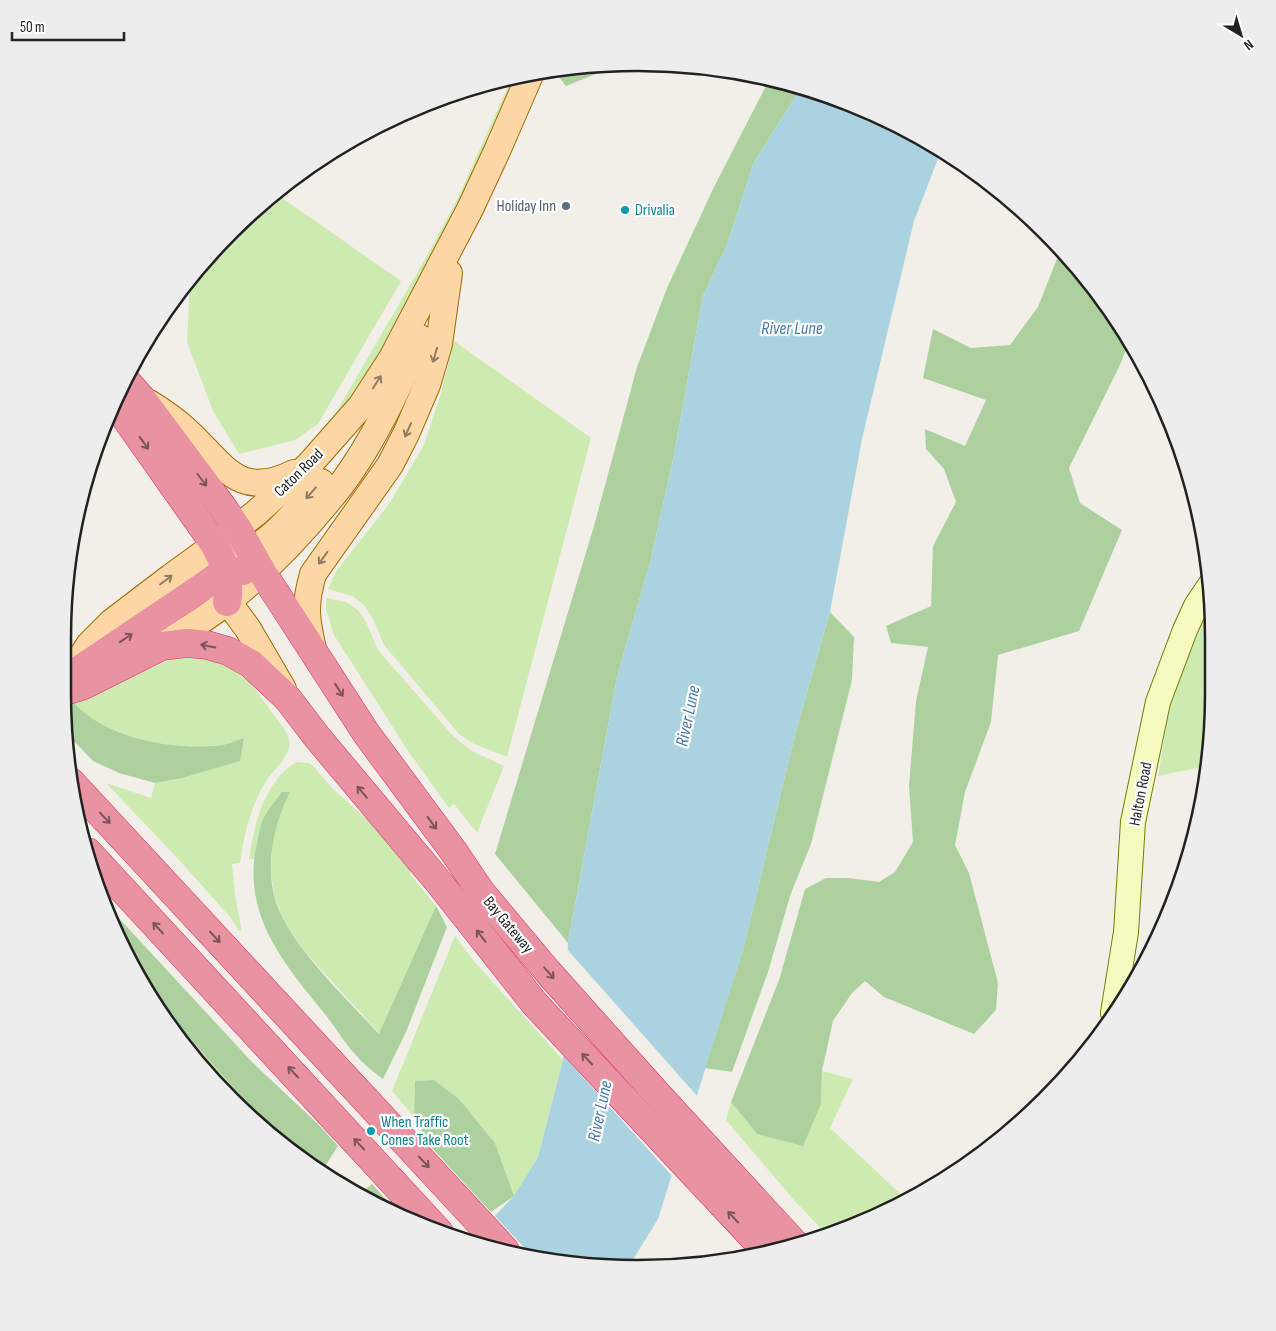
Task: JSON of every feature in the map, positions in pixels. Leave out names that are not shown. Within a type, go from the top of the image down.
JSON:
[{"type":"highway","name":"Bay Gateway","points":[[128,395],[237,528],[256,562],[366,733],[454,852],[481,892],[548,972],[789,1239]]},
{"type":"highway","points":[[128,395],[217,570]]},
{"type":"highway","points":[[71,679],[217,570],[246,570],[256,562]]},
{"type":"highway","name":"Caton Road","points":[[71,684],[82,686],[162,646],[187,643],[207,645],[228,651],[251,664],[288,699]]},
{"type":"highway","name":"Bay Gateway","points":[[288,699],[317,737],[441,885],[535,1004],[789,1239]]},
{"type":"highway","points":[[80,792],[497,1242]]},
{"type":"highway","points":[[97,862],[428,1219]]},
{"type":"main road","name":"Caton Road","points":[[162,646],[217,570],[237,528],[308,466],[361,406],[392,358],[470,209],[527,82]]},
{"type":"main road","name":"Caton Road","points":[[256,562],[304,529],[341,484],[362,453],[403,376],[449,273],[460,246],[470,209]]},
{"type":"main road","points":[[313,649],[306,618],[307,594],[313,574],[390,465],[406,434],[427,385],[439,344],[449,273]]},
{"type":"main road","points":[[128,395],[166,414],[187,431],[231,475],[246,482],[263,484],[280,480],[308,466]]},
{"type":"main road","points":[[217,570],[288,699]]},
{"type":"street","name":"Halton Road","points":[[1115,998],[1126,932],[1134,822],[1158,702],[1185,630],[1203,595]]},
{"type":"green space","points":[[601,72],[566,86],[559,77],[564,76]]},
{"type":"green space","points":[[514,85],[392,348],[327,428],[424,261],[457,200],[507,87]]},
{"type":"green space","points":[[766,86],[797,94],[754,162],[727,245],[703,296],[673,460],[650,563],[617,677],[568,943],[495,854],[594,526],[637,367],[667,288],[714,187]]},
{"type":"green space","points":[[281,198],[401,281],[318,424],[295,440],[239,454],[213,411],[187,342],[189,291],[237,237]]},
{"type":"green space","points":[[1058,257],[1088,293],[1126,350],[1069,468],[1080,503],[1122,530],[1079,631],[998,655],[991,722],[965,792],[955,845],[969,873],[998,983],[996,1010],[974,1034],[884,997],[865,981],[852,993],[833,1021],[822,1071],[821,1104],[803,1146],[757,1134],[731,1102],[779,980],[805,889],[826,878],[849,878],[879,882],[895,872],[913,842],[909,786],[916,701],[928,647],[891,643],[886,626],[931,606],[933,546],[956,502],[944,469],[926,449],[925,429],[965,446],[986,400],[923,378],[933,329],[971,348],[1010,345],[1038,307]]},
{"type":"green space","points":[[454,341],[591,438],[507,757],[474,744],[459,734],[384,645],[373,619],[364,605],[352,596],[328,589],[337,570],[389,504],[424,445],[441,393]]},
{"type":"green space","points":[[326,598],[346,602],[358,610],[366,622],[378,650],[454,737],[472,751],[504,766],[477,833],[454,804],[449,808],[408,751],[334,635],[326,609]]},
{"type":"green space","points":[[830,612],[854,637],[852,680],[811,844],[791,893],[768,972],[732,1072],[705,1068],[744,946],[794,738]]},
{"type":"green space","points":[[1204,619],[1204,730],[1200,767],[1158,776],[1172,693]]},
{"type":"green space","points":[[178,656],[218,657],[246,677],[288,736],[290,745],[285,758],[268,779],[255,802],[246,832],[240,863],[232,864],[235,895],[242,931],[239,931],[230,917],[180,861],[106,783],[151,798],[155,783],[182,778],[244,738],[225,744],[203,746],[163,744],[143,740],[104,726],[74,703]]},
{"type":"green space","points":[[74,703],[104,726],[123,734],[163,744],[203,746],[225,744],[244,738],[240,761],[182,778],[155,783],[119,773],[93,761],[73,740],[71,705]]},
{"type":"green space","points":[[296,762],[312,765],[333,789],[379,830],[412,867],[410,874],[436,906],[380,1034],[306,953],[285,923],[275,899],[271,873],[272,844],[280,812],[290,792],[263,818],[254,859],[249,859],[262,805],[276,781]]},
{"type":"green space","points":[[282,792],[290,792],[276,830],[271,858],[272,885],[275,899],[292,934],[305,952],[335,988],[379,1034],[436,906],[447,927],[406,1032],[383,1079],[357,1057],[294,975],[269,936],[260,915],[255,892],[254,869],[257,843],[264,817]]},
{"type":"green space","points":[[117,916],[252,1062],[318,1124],[338,1146],[325,1166],[293,1143],[246,1103],[181,1028],[167,1008],[147,976]]},
{"type":"green space","points":[[455,936],[473,960],[563,1060],[538,1157],[514,1196],[495,1143],[459,1099],[434,1080],[415,1081],[414,1117],[392,1091]]},
{"type":"green space","points":[[181,1028],[246,1103],[212,1067]]},
{"type":"green space","points":[[822,1071],[853,1079],[830,1128],[901,1195],[855,1217],[822,1229],[793,1199],[726,1120],[731,1102],[757,1134],[821,1104]]},
{"type":"green space","points":[[434,1080],[459,1099],[495,1143],[514,1196],[491,1212],[430,1146],[414,1117],[415,1081]]},
{"type":"green space","points":[[372,1184],[387,1201],[387,1201],[365,1189]]},
{"type":"water","name":"River Lune","points":[[797,94],[855,114],[889,130],[938,158],[914,221],[862,439],[830,612],[794,738],[744,946],[658,1219],[633,1260],[601,1259],[527,1249],[476,1236],[514,1196],[538,1157],[563,1060],[568,943],[617,677],[650,563],[673,460],[703,296],[727,245],[754,162]]},
{"type":"pier","points":[[566,948],[698,1097],[673,1177],[561,1053]]},
{"type":"pier","points":[[493,1214],[525,1249],[491,1240],[474,1235]]},
{"type":"place","name":"Holiday Inn","points":[[566,206]]},
{"type":"place","name":"Drivalia","points":[[625,210]]},
{"type":"place","name":"When Traffic Cones Take Root","points":[[371,1131]]}]
